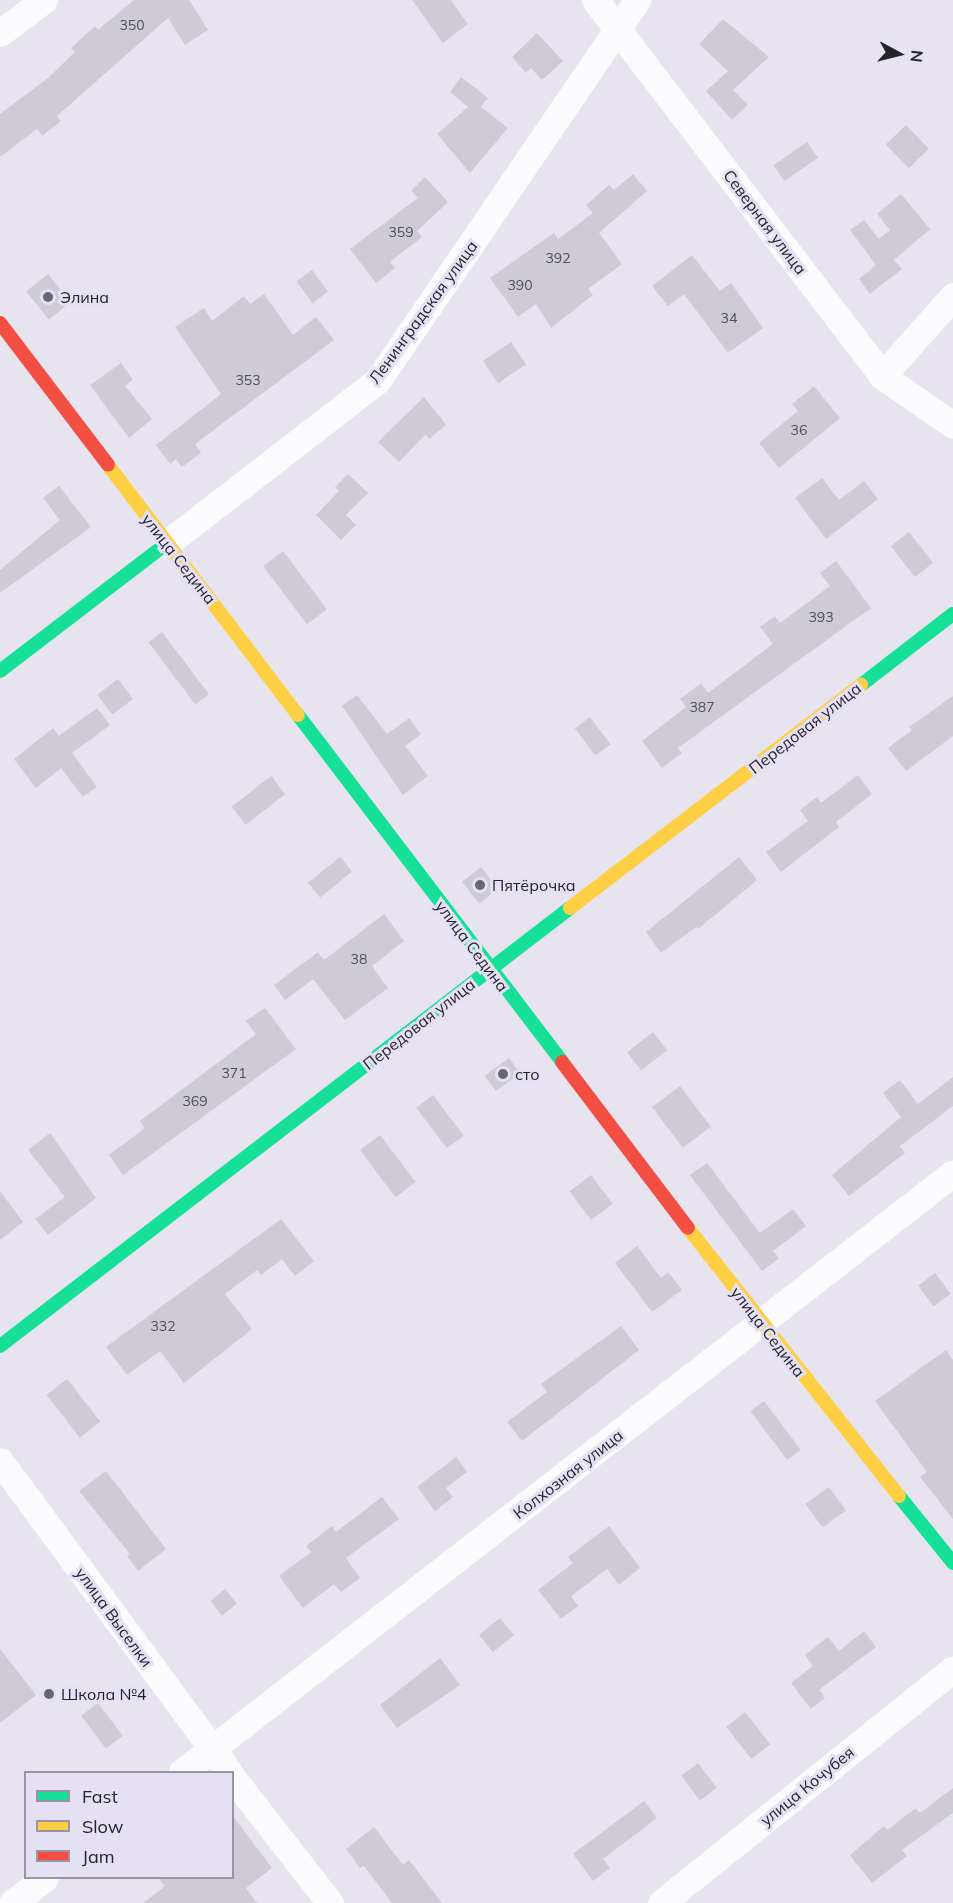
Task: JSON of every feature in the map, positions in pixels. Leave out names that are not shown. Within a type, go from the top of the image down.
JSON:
[{"type":"main road","name":"улица Седина","points":[[0,323],[761,1324],[953,1563]]},
{"type":"main road","name":"Ленинградская улица","points":[[0,671],[166,544]]},
{"type":"main road","name":"Передовая улица","points":[[0,1346],[953,614]]},
{"type":"street","points":[[0,33],[44,0]]},
{"type":"street","name":"Северная улица","points":[[595,0],[882,376],[953,425]]},
{"type":"street","name":"Ленинградская улица","points":[[166,544],[378,380],[619,30],[636,0]]},
{"type":"street","points":[[882,376],[953,296]]},
{"type":"street","name":"Колхозная улица","points":[[185,1771],[953,1173]]},
{"type":"street","name":"улица Выселки","points":[[0,1461],[227,1771]]},
{"type":"street","name":"улица Кочубея","points":[[661,1903],[953,1669]]},
{"type":"street","points":[[234,1780],[330,1903]]},
{"type":"street","points":[[12,1903],[44,1879]]},
{"type":"building","points":[[134,0],[189,0],[208,30],[185,45],[168,18],[57,116],[61,121],[42,136],[37,129],[0,157],[0,114],[48,78],[75,52],[71,48],[95,26],[98,30]]},
{"type":"building","points":[[412,0],[451,0],[468,24],[443,43]]},
{"type":"building","points":[[723,19],[769,57],[733,90],[748,105],[732,120],[706,91],[728,71],[699,44]]},
{"type":"building","points":[[537,33],[563,61],[542,80],[531,68],[526,73],[512,57]]},
{"type":"building","points":[[461,77],[488,98],[481,107],[508,128],[470,173],[437,134],[468,107],[450,92]]},
{"type":"building","points":[[906,125],[929,149],[909,168],[886,144]]},
{"type":"building","points":[[807,142],[818,158],[784,181],[773,166]]},
{"type":"building","points":[[633,174],[647,191],[599,233],[622,264],[588,289],[593,295],[551,328],[536,304],[518,317],[490,278],[554,233],[558,239],[593,213],[586,205],[609,185],[614,190]]},
{"type":"building","points":[[425,177],[448,202],[417,231],[422,237],[390,262],[395,268],[376,283],[350,249],[418,198],[411,191]]},
{"type":"building","points":[[901,194],[930,229],[894,260],[902,269],[870,294],[859,279],[876,265],[850,230],[864,220],[879,239],[890,230],[877,214]]},
{"type":"building","points":[[692,255],[720,291],[731,283],[763,328],[728,353],[684,294],[668,306],[652,286]]},
{"type":"building","points":[[312,270],[328,292],[312,303],[297,281]]},
{"type":"building","name":"Элина","points":[[48,274],[71,302],[49,320],[26,292]]},
{"type":"building","points":[[264,294],[293,335],[316,317],[334,340],[195,444],[201,453],[182,467],[176,459],[170,464],[156,445],[221,394],[175,327],[204,308],[212,321],[244,296],[250,304]]},
{"type":"building","points":[[511,342],[526,364],[498,383],[483,361]]},
{"type":"building","points":[[121,363],[133,380],[125,386],[152,419],[129,438],[90,385]]},
{"type":"building","points":[[814,386],[840,418],[779,468],[759,443],[798,411],[792,404]]},
{"type":"building","points":[[424,397],[446,425],[429,439],[426,434],[399,462],[378,442]]},
{"type":"building","points":[[348,474],[368,493],[346,515],[356,525],[341,540],[316,515],[339,491],[335,487]]},
{"type":"building","points":[[822,478],[839,500],[864,481],[878,499],[826,539],[795,498]]},
{"type":"building","points":[[59,486],[91,527],[0,593],[0,570],[60,520],[43,498]]},
{"type":"building","points":[[909,532],[933,563],[915,577],[891,546]]},
{"type":"building","points":[[283,551],[327,609],[307,624],[263,566]]},
{"type":"building","points":[[836,561],[871,608],[678,748],[682,753],[662,768],[642,741],[686,707],[680,699],[701,683],[708,693],[773,644],[760,627],[775,616],[780,623],[830,586],[820,573]]},
{"type":"building","points":[[162,632],[209,694],[195,705],[148,642]]},
{"type":"building","points":[[118,679],[133,699],[112,715],[97,695]]},
{"type":"building","points":[[357,695],[387,734],[409,718],[421,734],[405,746],[428,776],[403,795],[342,706]]},
{"type":"building","points":[[953,696],[953,736],[906,771],[888,748],[912,730],[909,727]]},
{"type":"building","points":[[97,708],[110,725],[72,753],[97,787],[83,797],[61,768],[36,788],[14,759],[53,728],[59,736]]},
{"type":"building","points":[[590,717],[610,744],[595,756],[575,728]]},
{"type":"building","points":[[858,775],[872,794],[836,822],[839,827],[781,872],[766,852],[808,821],[800,810],[817,797],[821,803]]},
{"type":"building","points":[[271,776],[285,794],[246,825],[232,807]]},
{"type":"building","points":[[340,857],[352,872],[320,898],[308,883]]},
{"type":"building","points":[[739,857],[757,880],[698,929],[696,927],[661,953],[646,932]]},
{"type":"building","name":"Пятёрочка","points":[[481,867],[498,889],[479,904],[462,882]]},
{"type":"building","points":[[384,914],[404,941],[372,966],[388,988],[345,1020],[313,979],[285,1000],[274,985],[318,952],[324,960]]},
{"type":"building","points":[[265,1008],[296,1049],[123,1175],[109,1155],[145,1128],[140,1121],[256,1034],[246,1021]]},
{"type":"building","points":[[653,1032],[667,1050],[641,1070],[627,1052]]},
{"type":"building","name":"сто","points":[[509,1058],[520,1073],[496,1091],[485,1076]]},
{"type":"building","points":[[953,1077],[953,1106],[900,1146],[905,1153],[849,1196],[832,1175],[901,1117],[883,1093],[900,1080],[918,1104]]},
{"type":"building","points":[[680,1086],[711,1127],[683,1148],[652,1107]]},
{"type":"building","points":[[433,1095],[464,1136],[447,1148],[416,1108]]},
{"type":"building","points":[[50,1133],[96,1198],[48,1235],[35,1219],[65,1197],[28,1150]]},
{"type":"building","points":[[380,1135],[416,1182],[396,1197],[360,1150]]},
{"type":"building","points":[[707,1163],[760,1233],[793,1209],[806,1226],[773,1251],[779,1258],[762,1271],[690,1175]]},
{"type":"building","points":[[591,1175],[613,1204],[591,1220],[569,1191]]},
{"type":"building","points":[[0,1191],[23,1222],[0,1240]]},
{"type":"building","points":[[281,1219],[314,1261],[295,1276],[282,1259],[261,1275],[257,1270],[225,1294],[252,1329],[184,1383],[160,1351],[127,1375],[106,1347]]},
{"type":"building","points":[[637,1246],[661,1278],[668,1272],[682,1290],[652,1312],[615,1263]]},
{"type":"building","points":[[935,1273],[951,1294],[934,1306],[918,1286]]},
{"type":"building","points":[[621,1326],[639,1350],[522,1441],[507,1422],[547,1392],[541,1384]]},
{"type":"building","points":[[946,1350],[953,1360],[953,1519],[920,1477],[927,1472],[875,1401]]},
{"type":"building","points":[[67,1379],[100,1422],[80,1438],[47,1395]]},
{"type":"building","points":[[764,1401],[801,1450],[787,1460],[750,1411]]},
{"type":"building","points":[[456,1457],[467,1472],[446,1488],[453,1497],[435,1511],[417,1487]]},
{"type":"building","points":[[106,1471],[166,1549],[138,1571],[127,1556],[130,1554],[79,1491]]},
{"type":"building","points":[[829,1487],[846,1510],[823,1528],[806,1504]]},
{"type":"building","points":[[382,1497],[399,1519],[346,1558],[360,1578],[341,1592],[334,1584],[303,1608],[279,1576],[311,1552],[306,1546],[332,1526],[336,1532]]},
{"type":"building","points":[[609,1526],[640,1568],[619,1585],[607,1569],[571,1596],[578,1606],[561,1619],[538,1590],[573,1563],[568,1557]]},
{"type":"building","points":[[225,1589],[237,1604],[222,1616],[210,1601]]},
{"type":"building","points":[[500,1618],[514,1635],[493,1652],[479,1635]]},
{"type":"building","points":[[864,1631],[876,1647],[819,1690],[825,1698],[811,1709],[791,1683],[813,1666],[805,1655],[828,1637],[839,1651]]},
{"type":"building","points":[[0,1649],[36,1695],[0,1723]]},
{"type":"building","points":[[440,1658],[460,1685],[397,1728],[380,1705]]},
{"type":"building","points":[[98,1703],[123,1736],[106,1748],[81,1716]]},
{"type":"building","points":[[745,1712],[770,1744],[751,1759],[726,1727]]},
{"type":"building","points":[[698,1763],[717,1788],[700,1800],[681,1776]]},
{"type":"building","points":[[953,1788],[953,1813],[902,1850],[907,1856],[872,1883],[850,1855],[884,1826],[887,1830],[916,1808],[920,1813]]},
{"type":"building","points":[[644,1801],[657,1818],[603,1859],[610,1868],[593,1881],[573,1854]]},
{"type":"building","points":[[234,1818],[272,1868],[246,1888],[257,1903],[143,1903],[165,1886],[159,1879],[234,1879]]},
{"type":"building","points":[[374,1827],[403,1865],[409,1860],[442,1903],[392,1903],[364,1866],[360,1868],[346,1849]]},
{"type":"traffic: fast","points":[[0,671],[166,544]]},
{"type":"traffic: fast","points":[[861,685],[953,614]]},
{"type":"traffic: fast","points":[[298,715],[562,1062]]},
{"type":"traffic: fast","points":[[0,1346],[570,908]]},
{"type":"traffic: fast","points":[[899,1496],[953,1563]]},
{"type":"traffic: slow","points":[[108,465],[298,715]]},
{"type":"traffic: slow","points":[[570,908],[861,685]]},
{"type":"traffic: slow","points":[[688,1228],[899,1496]]},
{"type":"traffic: jam","points":[[0,323],[108,465]]},
{"type":"traffic: jam","points":[[562,1062],[688,1228]]},
{"type":"place","name":"Элина","points":[[48,297]]},
{"type":"place","name":"Пятёрочка","points":[[480,885]]},
{"type":"place","name":"сто","points":[[503,1074]]},
{"type":"place","name":"Школа №4","points":[[49,1694]]}]
